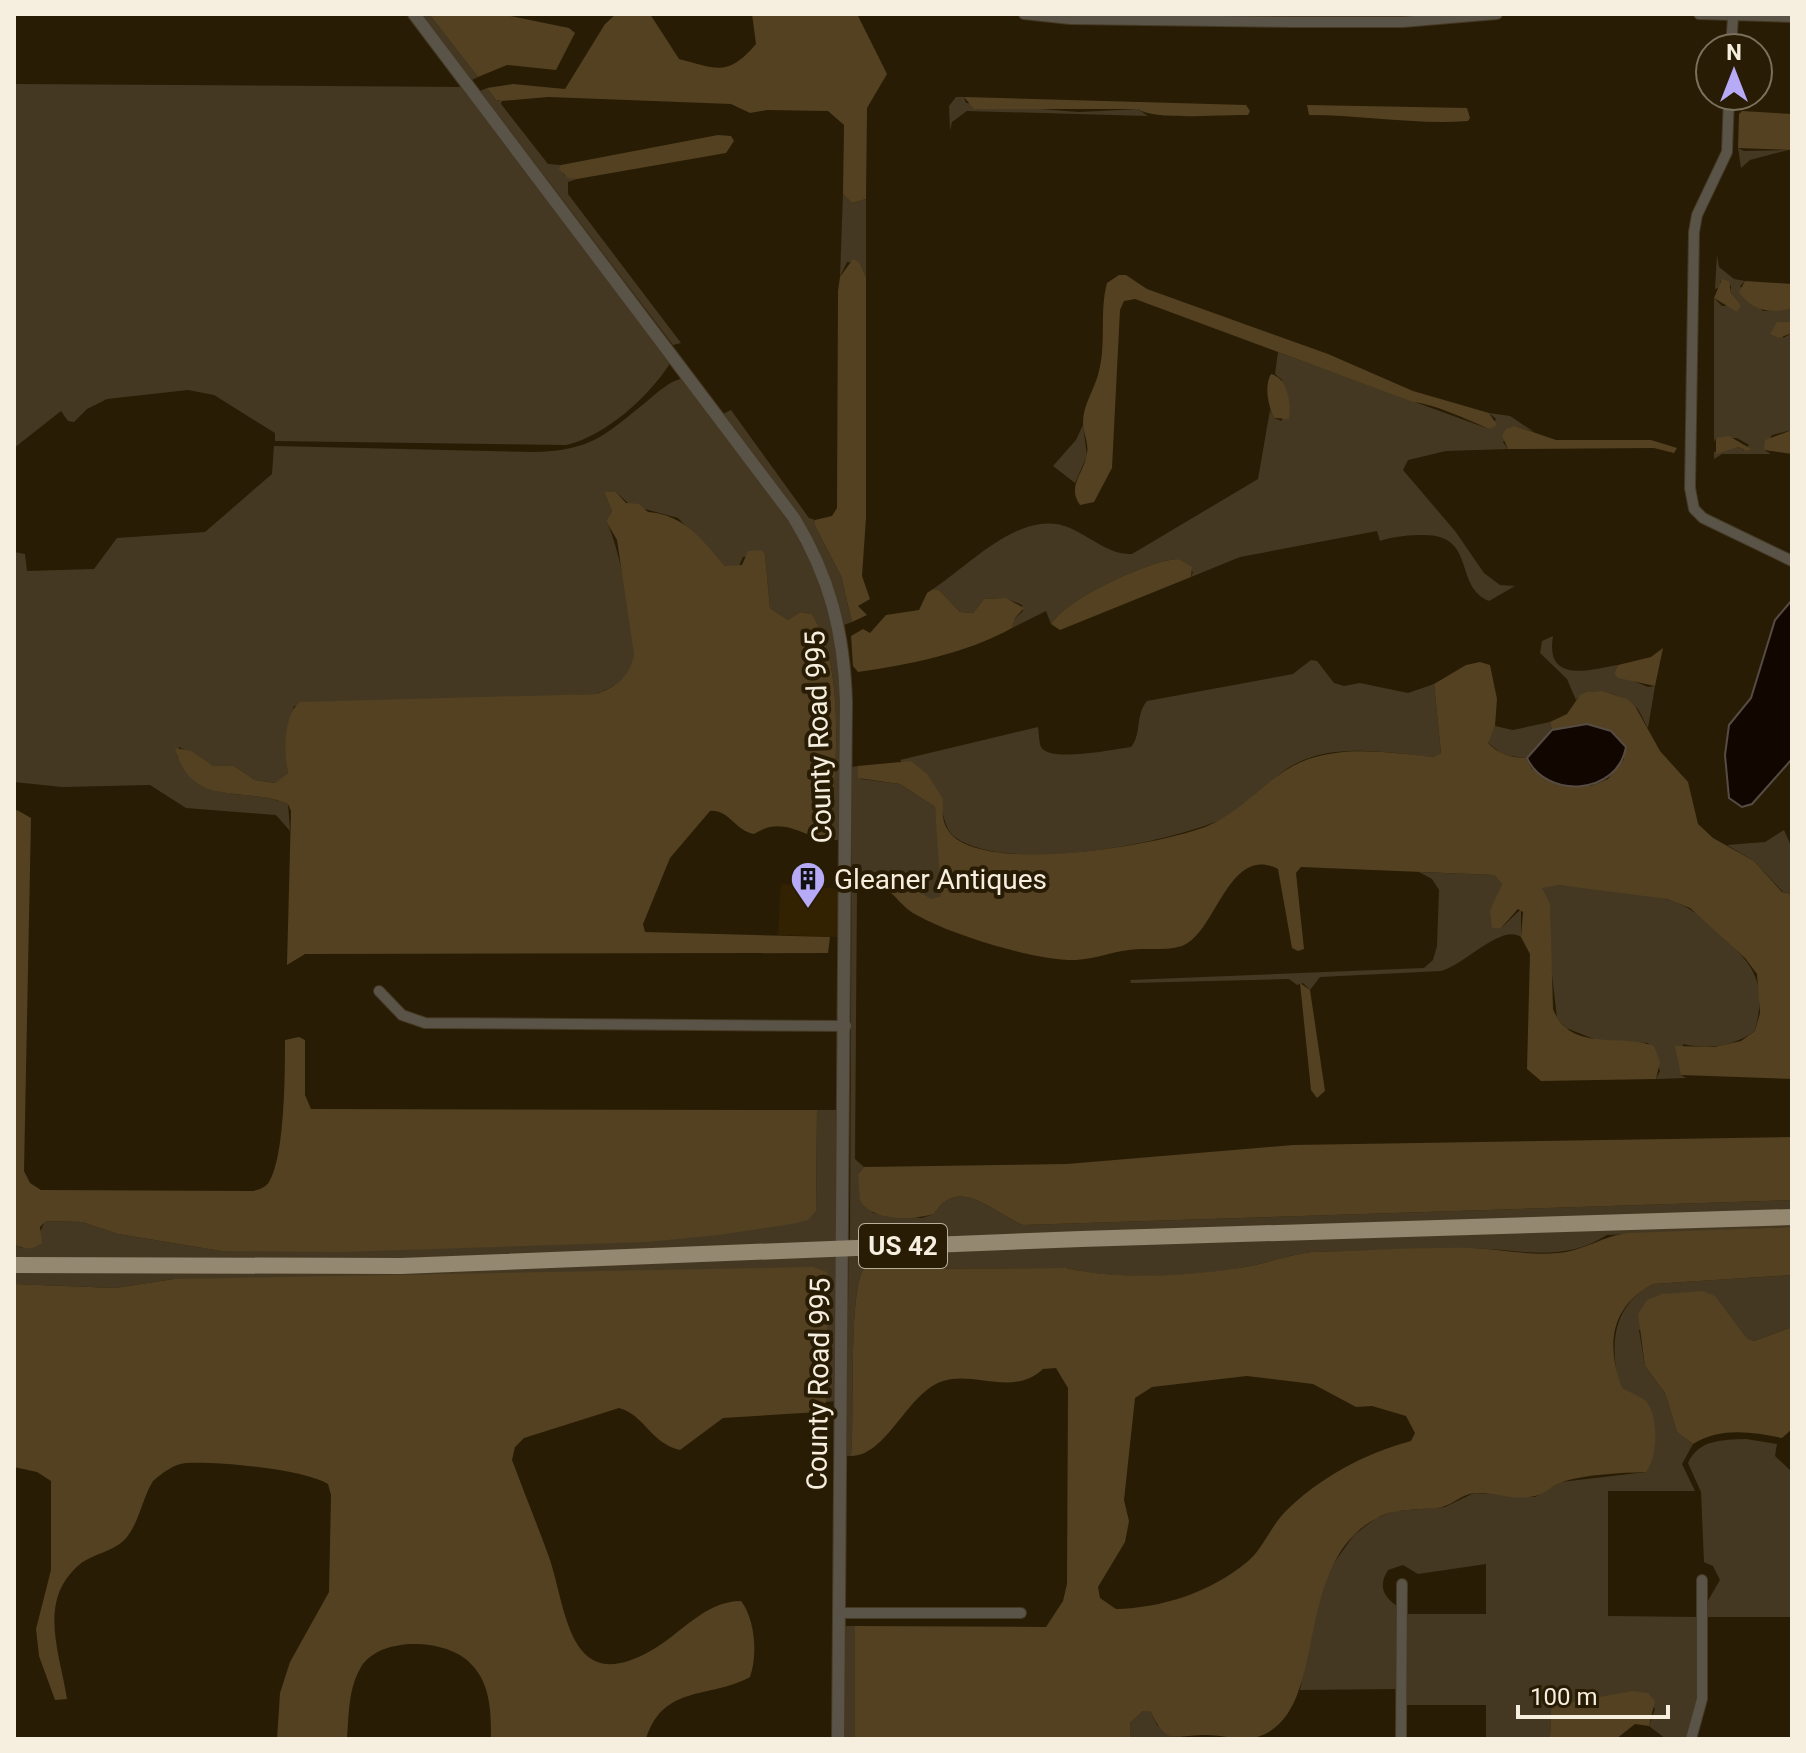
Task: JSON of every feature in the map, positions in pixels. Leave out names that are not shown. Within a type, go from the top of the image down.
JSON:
[{"type":"main road","name":"US 42","points":[[14,1265],[401,1266],[1792,1217]]},
{"type":"street","name":"County Road 995","points":[[414,14],[474,89],[794,518],[830,588],[841,633],[845,688],[846,1026],[838,1739]]},
{"type":"street","points":[[1024,14],[1070,19],[1231,17],[1403,22],[1497,14]]},
{"type":"street","points":[[1699,14],[1792,17]]},
{"type":"street","points":[[1732,32],[1733,17]]},
{"type":"street","points":[[1728,112],[1727,152],[1697,215],[1694,232],[1690,488],[1694,509],[1703,518],[1792,561]]},
{"type":"street","points":[[379,991],[402,1015],[425,1023],[846,1026]]},
{"type":"street","points":[[1691,1739],[1702,1699],[1702,1580]]},
{"type":"street","points":[[1401,1739],[1402,1584]]},
{"type":"street","points":[[839,1613],[1021,1613]]},
{"type":"shaded area","points":[[420,14],[429,14],[478,77],[472,80]]},
{"type":"shaded area","points":[[429,14],[500,14],[569,28],[575,33],[556,70],[507,65],[478,77]]},
{"type":"shaded area","points":[[616,14],[650,14],[679,59],[721,68],[738,62],[756,44],[752,14],[857,14],[887,74],[867,108],[866,199],[852,203],[843,194],[844,125],[828,111],[767,110],[750,113],[731,104],[548,97],[502,101],[496,100],[487,88],[513,84],[565,89],[605,24]]},
{"type":"shaded area","points":[[14,84],[465,87],[672,360],[653,386],[626,412],[597,433],[566,445],[275,441],[275,433],[214,395],[188,390],[107,399],[87,409],[74,422],[68,421],[61,411],[14,448]]},
{"type":"shaded area","points":[[487,88],[496,100],[502,101],[501,104],[548,164],[561,165],[564,175],[577,179],[568,182],[568,194],[681,343],[673,345],[480,91]]},
{"type":"shaded area","points":[[956,97],[964,97],[966,103],[1079,112],[1138,109],[1148,116],[967,111],[952,122],[950,131],[949,106]]},
{"type":"shaded area","points":[[964,97],[1246,105],[1250,111],[1248,115],[1190,116],[1159,115],[1138,109],[974,109]]},
{"type":"shaded area","points":[[1307,105],[1467,108],[1470,118],[1468,121],[1429,122],[1309,115]]},
{"type":"shaded area","points":[[1739,114],[1792,114],[1792,150],[1738,148]]},
{"type":"shaded area","points":[[718,135],[731,136],[734,141],[726,153],[577,179],[568,178],[559,169],[561,165]]},
{"type":"shaded area","points":[[1738,148],[1744,151],[1788,150],[1750,160],[1741,168]]},
{"type":"shaded area","points":[[843,194],[852,203],[866,199],[866,277],[860,263],[847,262],[840,277]]},
{"type":"shaded area","points":[[1717,255],[1719,267],[1734,279],[1745,281],[1740,286],[1763,311],[1792,308],[1792,322],[1786,322],[1783,338],[1792,333],[1792,430],[1772,435],[1764,450],[1771,454],[1722,454],[1714,459],[1714,452],[1738,447],[1744,450],[1749,445],[1737,438],[1716,438],[1714,442],[1714,298],[1722,306],[1741,305],[1731,293],[1731,286],[1720,281],[1721,287],[1715,289]]},
{"type":"shaded area","points":[[853,259],[860,263],[866,277],[866,518],[862,576],[870,599],[858,606],[867,615],[852,622],[841,576],[814,524],[815,520],[832,516],[837,508],[838,291],[840,277]]},
{"type":"shaded area","points":[[1119,275],[1126,275],[1147,289],[1328,354],[1413,391],[1489,413],[1497,425],[1489,429],[1135,299],[1124,301],[1120,310],[1112,468],[1094,502],[1080,505],[1075,491],[1087,453],[1083,416],[1101,364],[1107,283]]},
{"type":"shaded area","points":[[1722,279],[1729,281],[1731,293],[1741,305],[1737,312],[1714,298]]},
{"type":"shaded area","points":[[1745,281],[1792,284],[1792,308],[1769,311],[1756,307],[1739,292]]},
{"type":"shaded area","points":[[1777,322],[1792,322],[1792,333],[1779,338],[1770,334]]},
{"type":"shaded area","points":[[1278,352],[1489,429],[1496,419],[1489,413],[1510,416],[1534,432],[1515,426],[1503,442],[1508,449],[1446,451],[1408,460],[1403,470],[1455,531],[1484,573],[1500,585],[1515,586],[1489,601],[1478,594],[1471,584],[1451,543],[1441,537],[1424,535],[1380,541],[1377,531],[1240,557],[1191,577],[1193,572],[1178,559],[1165,561],[1110,582],[1074,603],[1051,624],[1046,611],[1012,628],[1015,618],[1023,611],[1022,605],[1003,599],[984,599],[973,613],[960,612],[939,590],[933,589],[997,542],[1034,525],[1052,524],[1070,528],[1108,549],[1132,554],[1258,479],[1270,410],[1274,418],[1282,421],[1282,380],[1275,374]]},
{"type":"shaded area","points":[[1271,374],[1285,386],[1289,399],[1289,419],[1274,418],[1272,413],[1267,390]]},
{"type":"shaded area","points":[[684,378],[779,504],[811,556],[821,580],[830,611],[840,676],[841,840],[831,840],[836,755],[835,694],[831,664],[812,614],[800,612],[788,620],[770,608],[765,554],[743,557],[738,568],[725,566],[678,518],[630,505],[616,492],[604,492],[612,511],[606,521],[626,591],[634,651],[633,663],[627,674],[608,689],[596,694],[294,706],[286,747],[288,773],[276,783],[255,780],[234,766],[213,766],[179,747],[177,756],[202,784],[215,790],[288,804],[290,831],[276,815],[186,808],[150,785],[62,787],[14,782],[14,552],[25,554],[27,571],[94,569],[117,538],[205,532],[272,474],[274,446],[533,452],[569,449],[607,432],[664,387]]},
{"type":"shaded area","points":[[731,410],[809,518],[815,520],[814,524],[841,576],[852,622],[844,625],[824,565],[796,513],[723,414]]},
{"type":"shaded area","points":[[1083,425],[1087,456],[1075,483],[1053,466],[1076,440]]},
{"type":"shaded area","points":[[1515,426],[1556,440],[1651,440],[1677,448],[1674,453],[1654,448],[1508,449],[1502,436],[1506,429]]},
{"type":"shaded area","points":[[1792,430],[1792,454],[1764,450],[1765,440]]},
{"type":"shaded area","points":[[1729,436],[1751,449],[1747,451],[1738,447],[1716,454],[1716,438]]},
{"type":"shaded area","points":[[604,492],[616,492],[626,503],[639,504],[648,512],[682,523],[725,566],[742,565],[748,551],[761,550],[765,554],[770,608],[788,620],[800,612],[812,614],[831,664],[835,694],[836,755],[831,840],[774,826],[754,834],[742,829],[722,813],[710,811],[670,858],[643,924],[645,932],[830,937],[828,953],[305,954],[287,965],[291,811],[288,804],[206,788],[193,780],[175,748],[191,751],[213,766],[234,766],[255,780],[275,783],[288,773],[288,725],[294,708],[300,702],[596,694],[610,688],[625,675],[634,654],[617,540],[606,521],[612,511]]},
{"type":"shaded area","points":[[1178,559],[1192,567],[1191,577],[1060,630],[1051,624],[1073,603],[1110,582],[1148,566]]},
{"type":"shaded area","points":[[933,589],[939,590],[960,612],[973,613],[984,599],[1006,598],[1024,608],[1015,618],[1012,628],[976,645],[918,661],[858,672],[853,666],[851,636],[863,629],[870,633],[886,615],[919,610],[927,593]]},
{"type":"shaded area","points":[[1792,600],[1792,759],[1752,804],[1742,807],[1729,798],[1725,755],[1729,725],[1751,698],[1775,620]]},
{"type":"shaded area","points":[[1553,636],[1552,651],[1562,668],[1583,671],[1618,665],[1614,673],[1648,687],[1655,686],[1648,728],[1637,708],[1622,698],[1605,692],[1588,692],[1576,700],[1567,679],[1540,653],[1542,641]]},
{"type":"shaded area","points":[[1663,648],[1655,686],[1618,678],[1614,673],[1618,665],[1651,657]]},
{"type":"shaded area","points":[[1311,660],[1317,661],[1334,683],[1344,686],[1360,683],[1408,693],[1434,684],[1441,753],[1433,757],[1346,751],[1311,757],[1287,769],[1239,811],[1214,823],[1139,843],[1053,854],[1013,854],[980,848],[955,837],[933,794],[900,760],[1038,727],[1041,747],[1047,752],[1069,755],[1131,747],[1147,701],[1293,674]]},
{"type":"shaded area","points":[[1480,662],[1490,665],[1497,699],[1495,726],[1488,743],[1497,750],[1526,758],[1532,769],[1591,786],[1608,779],[1624,759],[1611,731],[1587,724],[1552,730],[1550,722],[1567,714],[1580,695],[1587,692],[1602,691],[1627,699],[1635,706],[1660,751],[1688,782],[1698,824],[1713,838],[1754,861],[1782,892],[1792,894],[1792,1079],[1681,1075],[1675,1046],[1714,1047],[1741,1041],[1755,1031],[1760,1013],[1757,974],[1745,958],[1690,908],[1667,899],[1559,885],[1542,888],[1550,904],[1553,1009],[1561,1023],[1583,1037],[1654,1046],[1660,1062],[1656,1079],[1541,1081],[1527,1069],[1530,954],[1521,937],[1523,912],[1518,909],[1501,928],[1492,928],[1490,911],[1502,884],[1494,875],[1301,867],[1296,873],[1304,949],[1298,951],[1292,948],[1278,869],[1261,864],[1247,868],[1235,878],[1206,923],[1184,945],[1129,950],[1076,960],[1016,951],[947,929],[913,913],[886,889],[886,884],[901,881],[931,899],[941,896],[935,807],[900,784],[858,778],[858,766],[911,761],[927,774],[943,799],[946,827],[954,837],[974,847],[1003,853],[1037,854],[1111,848],[1176,836],[1215,822],[1283,772],[1312,758],[1357,751],[1433,757],[1441,753],[1434,684],[1466,665]]},
{"type":"shaded area","points":[[1550,722],[1552,730],[1526,758],[1503,755],[1487,742],[1495,726],[1513,730]]},
{"type":"shaded area","points":[[1587,724],[1611,731],[1626,747],[1620,763],[1609,775],[1596,783],[1580,786],[1549,780],[1536,771],[1527,758],[1552,730]]},
{"type":"shaded area","points":[[858,766],[861,779],[900,784],[935,807],[943,884],[941,896],[931,900],[901,881],[887,883],[886,889],[874,885],[857,889],[855,1159],[864,1167],[858,1174],[873,1213],[922,1218],[934,1214],[944,1202],[954,1197],[965,1197],[977,1200],[1023,1225],[1792,1200],[1792,1216],[850,1243],[852,767]]},
{"type":"shaded area","points":[[17,810],[31,818],[24,1171],[30,1183],[41,1190],[253,1191],[264,1187],[274,1170],[281,1135],[285,1040],[299,1037],[305,1040],[305,1095],[311,1109],[817,1110],[816,1211],[808,1220],[792,1224],[647,1242],[342,1252],[221,1251],[118,1234],[82,1222],[46,1221],[40,1227],[42,1243],[28,1248],[14,1244],[14,812]]},
{"type":"shaded area","points":[[1784,830],[1792,848],[1792,894],[1783,892],[1754,861],[1727,845],[1765,842]]},
{"type":"shaded area","points":[[1419,872],[1494,875],[1502,884],[1496,900],[1501,928],[1521,909],[1521,937],[1513,934],[1493,940],[1441,971],[1320,977],[1310,990],[1303,983],[1297,985],[1289,979],[1131,983],[1130,980],[1424,968],[1433,960],[1437,946],[1439,890],[1432,879]]},
{"type":"shaded area","points":[[781,884],[840,889],[840,937],[778,935]]},
{"type":"shaded area","points":[[1544,885],[1599,887],[1641,893],[1678,903],[1696,914],[1739,953],[1753,972],[1759,992],[1755,1031],[1721,1045],[1702,1047],[1683,1044],[1681,1075],[1686,1078],[1656,1079],[1660,1071],[1648,1043],[1599,1041],[1566,1028],[1557,1018]]},
{"type":"shaded area","points":[[1300,983],[1310,990],[1325,1091],[1317,1098],[1311,1090]]},
{"type":"shaded area","points":[[817,1110],[839,1110],[838,1243],[435,1260],[14,1259],[14,1244],[22,1248],[40,1232],[45,1221],[82,1222],[118,1234],[221,1251],[258,1251],[816,1211]]},
{"type":"shaded area","points":[[1792,1137],[1792,1200],[1023,1225],[977,1200],[965,1197],[954,1197],[944,1202],[934,1214],[926,1216],[883,1216],[860,1200],[858,1174],[864,1167],[1067,1164],[1293,1145]]},
{"type":"shaded area","points":[[1792,1219],[1792,1227],[1607,1235],[1590,1244],[1557,1252],[1470,1248],[1311,1252],[1248,1267],[1174,1275],[1129,1276],[1066,1268],[864,1269],[859,1281],[854,1327],[851,1456],[845,1456],[849,1253]]},
{"type":"shaded area","points":[[1792,1227],[1792,1275],[1653,1284],[1628,1304],[1615,1328],[1614,1357],[1622,1388],[1646,1401],[1653,1417],[1655,1447],[1646,1472],[1572,1479],[1528,1497],[1470,1494],[1442,1507],[1401,1511],[1377,1518],[1350,1539],[1332,1567],[1321,1599],[1297,1695],[1284,1719],[1263,1735],[1249,1738],[1171,1736],[1161,1729],[1150,1711],[1143,1711],[1130,1723],[1131,1739],[855,1739],[855,1626],[1046,1627],[1063,1601],[1067,1584],[1068,1388],[1056,1368],[1043,1369],[1018,1381],[953,1379],[940,1382],[917,1399],[875,1446],[851,1456],[854,1327],[859,1281],[864,1269],[1066,1268],[1107,1274],[1174,1275],[1248,1267],[1311,1252],[1451,1248],[1558,1253],[1628,1233]],"holes":[[[1247,1376],[1313,1384],[1356,1407],[1372,1406],[1406,1416],[1415,1433],[1411,1441],[1359,1460],[1311,1489],[1284,1513],[1252,1557],[1218,1582],[1168,1602],[1133,1608],[1116,1609],[1100,1598],[1098,1587],[1125,1542],[1129,1521],[1124,1500],[1135,1398],[1152,1387]]]},
{"type":"shaded area","points":[[839,1254],[835,1401],[826,1402],[829,1279],[174,1279],[115,1288],[14,1284],[14,1271]]},
{"type":"shaded area","points":[[813,1267],[827,1272],[829,1279],[826,1402],[819,1412],[723,1418],[680,1450],[661,1441],[635,1417],[619,1408],[524,1438],[515,1447],[512,1460],[549,1557],[567,1622],[587,1656],[603,1663],[624,1662],[652,1650],[716,1606],[741,1601],[746,1608],[754,1637],[750,1677],[676,1701],[654,1721],[646,1739],[491,1739],[488,1699],[478,1672],[460,1655],[431,1645],[414,1644],[383,1650],[370,1657],[361,1667],[351,1693],[347,1739],[277,1739],[280,1693],[290,1662],[329,1592],[331,1495],[328,1484],[300,1474],[217,1463],[182,1464],[160,1475],[149,1488],[127,1537],[79,1565],[66,1579],[58,1595],[55,1628],[67,1699],[55,1700],[39,1656],[36,1629],[51,1570],[51,1481],[37,1472],[14,1467],[14,1284],[115,1288],[174,1279]]},
{"type":"shaded area","points":[[1792,1275],[1792,1327],[1754,1341],[1747,1338],[1727,1312],[1639,1330],[1645,1366],[1665,1393],[1677,1432],[1693,1444],[1682,1464],[1695,1491],[1608,1491],[1608,1616],[1697,1617],[1698,1698],[1686,1739],[1666,1739],[1649,1726],[1655,1709],[1641,1692],[1551,1706],[1550,1739],[1486,1739],[1486,1705],[1405,1705],[1406,1614],[1486,1614],[1486,1564],[1418,1574],[1403,1565],[1388,1570],[1383,1586],[1385,1594],[1397,1606],[1397,1689],[1300,1690],[1319,1592],[1328,1571],[1354,1535],[1376,1518],[1395,1511],[1445,1507],[1474,1493],[1535,1497],[1561,1482],[1646,1472],[1616,1370],[1615,1344],[1619,1321],[1631,1301],[1653,1284]]},
{"type":"shaded area","points":[[1703,1291],[1715,1296],[1747,1338],[1754,1341],[1792,1327],[1792,1429],[1782,1438],[1725,1433],[1693,1444],[1677,1432],[1665,1393],[1645,1366],[1638,1314],[1647,1300],[1662,1294]]},
{"type":"shaded area","points":[[1746,1439],[1777,1444],[1775,1456],[1791,1471],[1792,1617],[1706,1617],[1706,1604],[1720,1580],[1713,1566],[1704,1562],[1701,1492],[1688,1463],[1705,1445]]},
{"type":"shaded area","points":[[844,1626],[855,1626],[855,1739],[843,1739]]},
{"type":"shaded area","points":[[1632,1691],[1648,1693],[1655,1701],[1649,1726],[1635,1724],[1616,1739],[1550,1739],[1551,1706]]},
{"type":"shaded area","points":[[1143,1711],[1150,1711],[1157,1725],[1178,1739],[1131,1739],[1130,1723]]},
{"type":"place","name":"Gleaner Antiques","points":[[808,910]]}]
